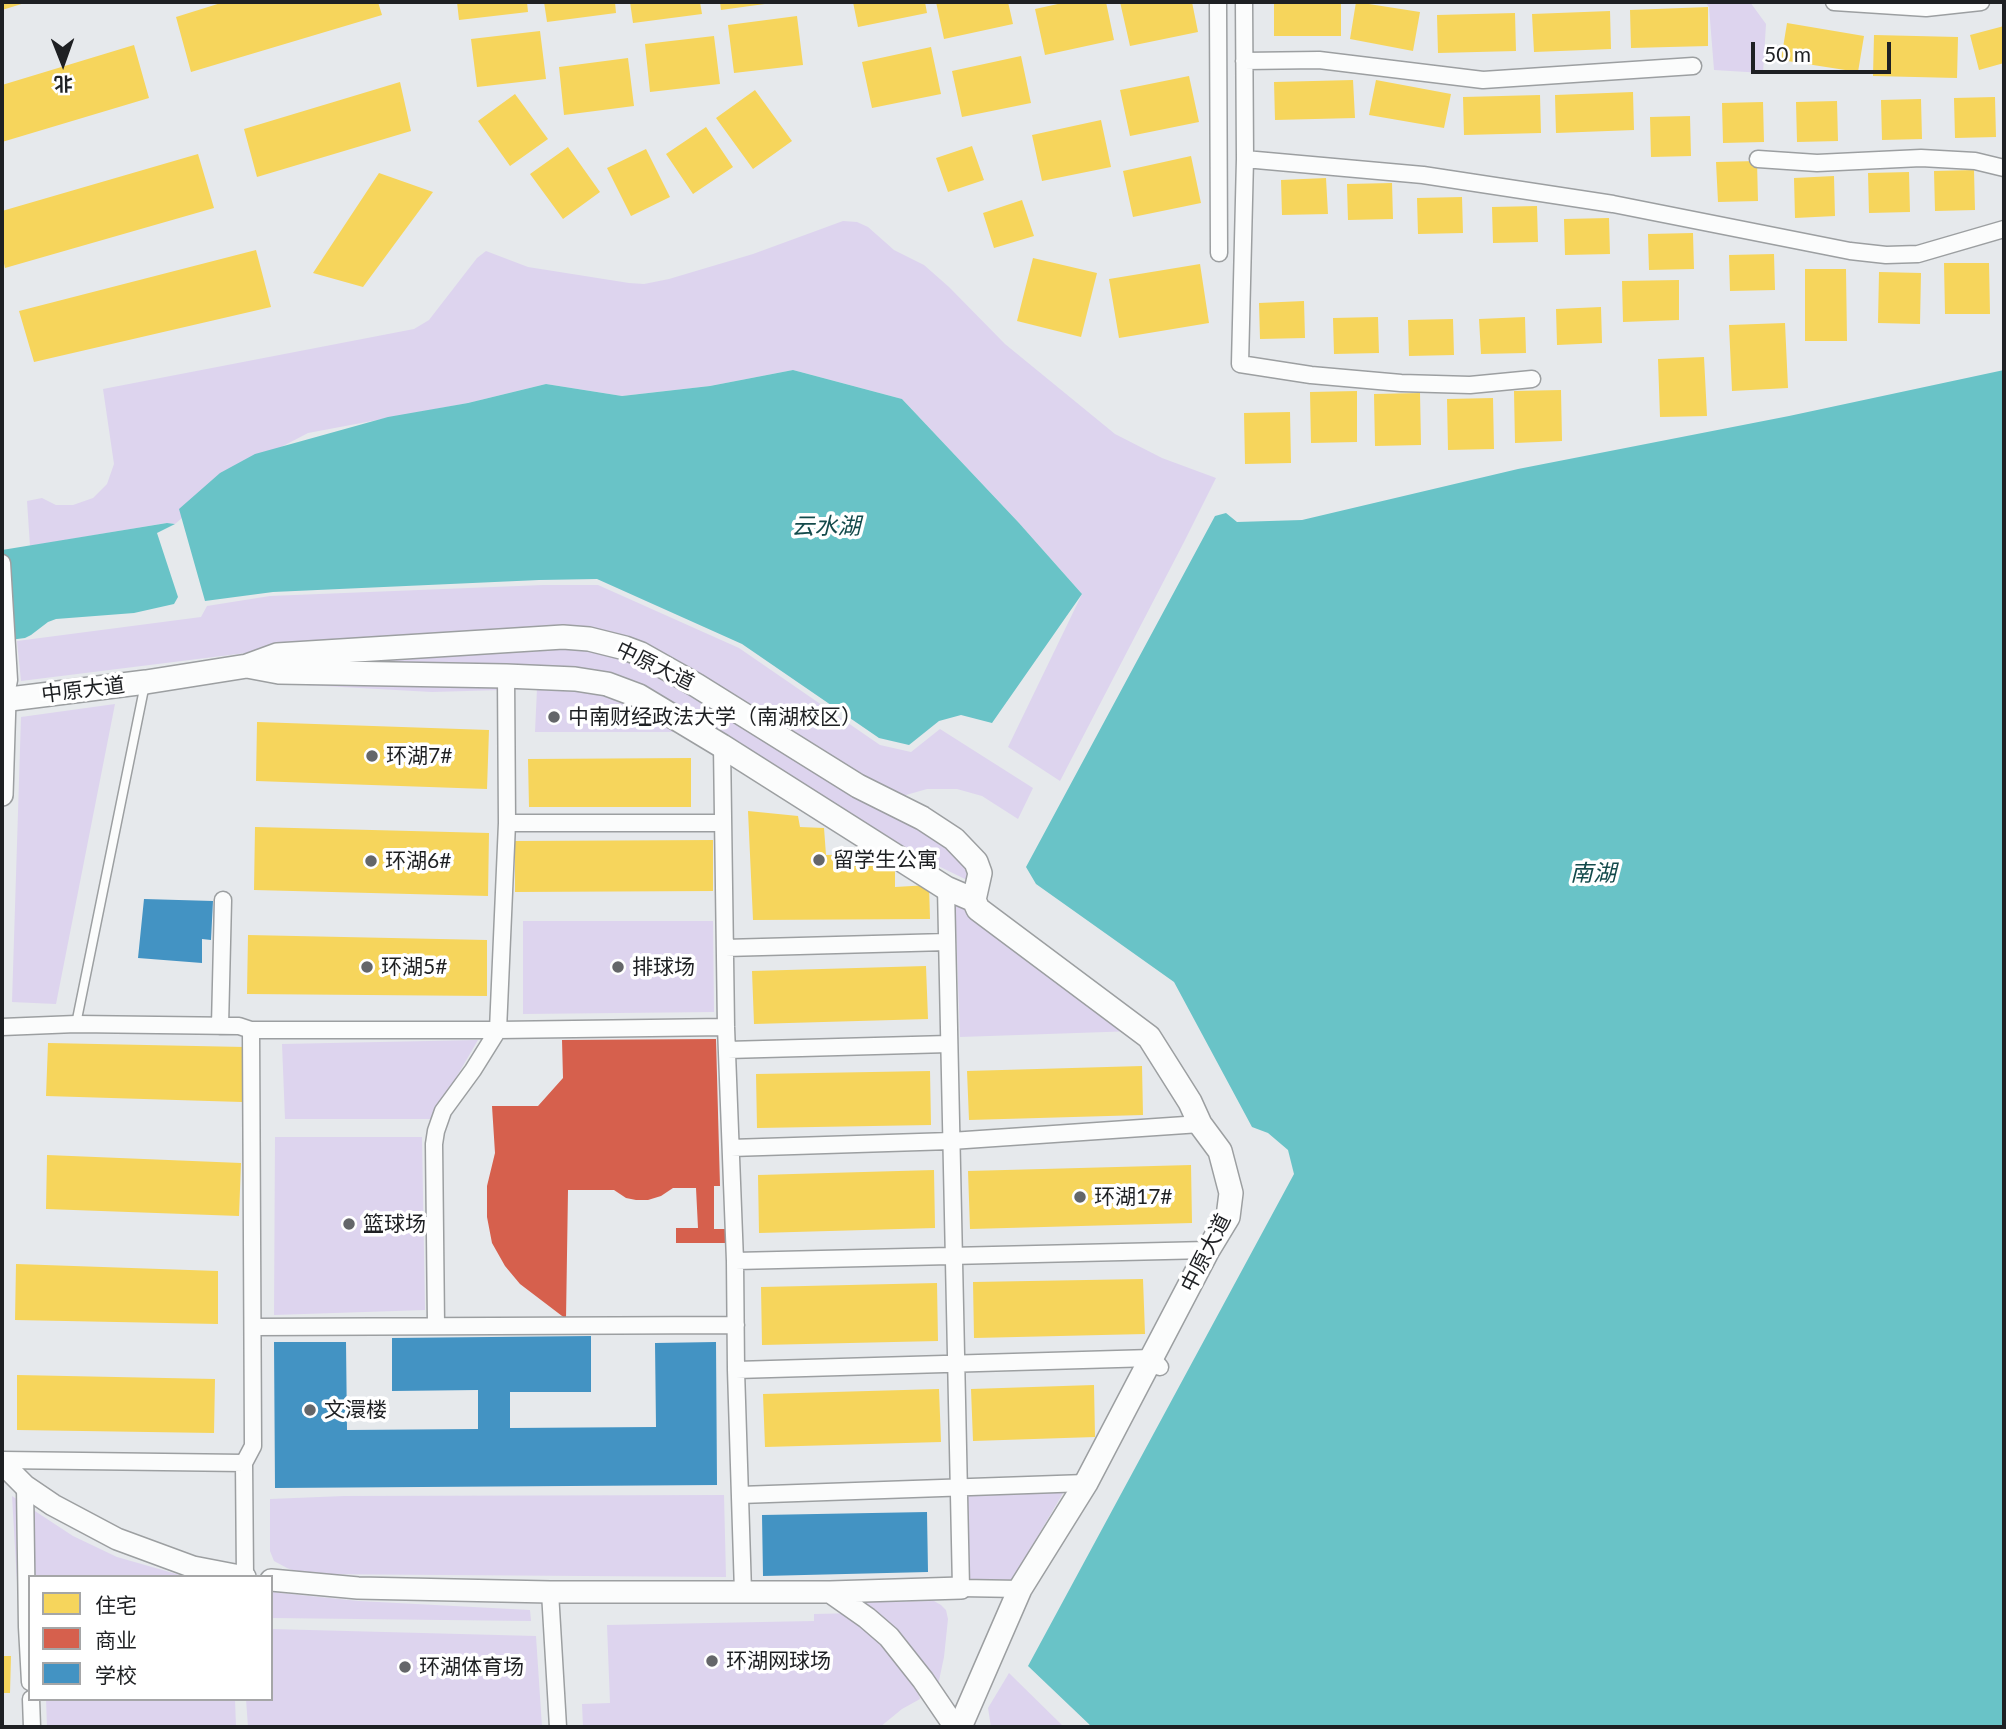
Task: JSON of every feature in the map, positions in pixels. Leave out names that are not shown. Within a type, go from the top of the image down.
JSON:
[{"type":"main road","name":"中原大道","points":[[5,693],[146,682],[247,666],[277,655],[563,637],[589,639],[625,648],[696,685],[858,786],[922,818],[954,839],[976,862],[980,873],[974,900],[978,909],[1149,1037],[1200,1124],[1220,1151],[1231,1193],[1228,1217],[1208,1250],[1156,1363],[1020,1589],[957,1727]]},
{"type":"main road","name":"中原大道","points":[[247,666],[279,672],[506,676],[607,684],[639,696],[946,888],[974,900]]},
{"type":"street","points":[[1217,2],[1219,253]]},
{"type":"street","points":[[1244,2],[1245,159],[1240,365],[1401,383],[1470,385],[1532,379]]},
{"type":"street","points":[[1834,2],[1926,8],[1981,2]]},
{"type":"street","points":[[1244,61],[1319,60],[1483,80],[1693,66]]},
{"type":"street","points":[[1758,159],[1817,163],[1921,158],[1975,161],[2004,168]]},
{"type":"street","points":[[1245,159],[1423,175],[1613,204],[1850,251],[1886,255],[1918,254],[2004,229]]},
{"type":"street","points":[[2,563],[5,693],[2,795]]},
{"type":"street","points":[[436,1325],[436,1131],[443,1111],[474,1070],[498,1030],[507,823],[506,676]]},
{"type":"street","points":[[722,746],[726,1027],[731,1148],[728,1262],[736,1325],[743,1592]]},
{"type":"street","points":[[507,823],[723,823]]},
{"type":"street","points":[[946,888],[961,1588]]},
{"type":"street","points":[[220,1026],[223,900]]},
{"type":"street","points":[[725,948],[947,942]]},
{"type":"street","points":[[2,1027],[76,1024],[239,1026],[251,1030],[726,1027]]},
{"type":"street","points":[[245,1575],[244,1463],[253,1446],[251,1030]]},
{"type":"street","points":[[727,1050],[949,1044]]},
{"type":"street","points":[[731,1148],[951,1141],[1200,1124]]},
{"type":"street","points":[[728,1262],[1208,1250]]},
{"type":"street","points":[[253,1327],[736,1325]]},
{"type":"street","points":[[736,1370],[957,1363],[1156,1363]]},
{"type":"street","points":[[2,1461],[244,1463]]},
{"type":"street","points":[[2,1461],[25,1486],[62,1511],[117,1539],[193,1567],[235,1575]]},
{"type":"street","points":[[740,1495],[1086,1483]]},
{"type":"street","points":[[25,1486],[28,1645]]},
{"type":"street","points":[[273,1580],[358,1588],[550,1592],[1020,1589]]},
{"type":"street","points":[[550,1592],[558,1727]]},
{"type":"street","points":[[830,1592],[889,1637],[957,1727]]},
{"type":"street","points":[[31,1701],[32,1727]]},
{"type":"lane","points":[[76,1024],[146,682]]},
{"type":"lane","points":[[643,713],[671,715]]},
{"type":"shaded area","points":[[1705,2],[1750,2],[1766,24],[1763,73],[1714,70],[1709,7]]},
{"type":"shaded area","points":[[843,221],[857,222],[868,227],[894,250],[924,265],[1005,344],[1115,434],[1162,458],[1216,478],[1060,781],[1008,747],[1082,594],[902,399],[793,370],[710,386],[622,396],[546,384],[468,403],[308,433],[239,469],[175,524],[166,523],[30,546],[27,501],[42,498],[56,505],[73,505],[93,498],[107,484],[114,464],[103,389],[414,329],[429,320],[477,258],[486,251],[528,267],[644,284],[753,254]]},
{"type":"shaded area","points":[[598,585],[739,648],[880,745],[911,752],[940,729],[1033,788],[1018,819],[982,796],[957,789],[927,789],[892,799],[633,644],[262,651],[21,681],[17,641],[201,617],[207,606],[270,596]]},
{"type":"shaded area","points":[[592,645],[650,665],[963,858],[969,881],[873,834],[681,732],[535,732],[537,689],[432,692],[287,684],[304,657]]},
{"type":"shaded area","points":[[115,704],[56,1004],[12,1002],[21,717]]},
{"type":"shaded area","points":[[955,900],[1135,1031],[960,1037]]},
{"type":"shaded area","name":"排球场","points":[[523,921],[713,921],[714,1012],[523,1014]]},
{"type":"shaded area","points":[[478,1040],[432,1119],[285,1119],[282,1044]]},
{"type":"shaded area","name":"篮球场","points":[[275,1137],[422,1137],[425,1310],[274,1315]]},
{"type":"shaded area","points":[[1066,1488],[1011,1582],[964,1583],[963,1491]]},
{"type":"shaded area","points":[[724,1495],[726,1577],[303,1574],[274,1561],[270,1551],[270,1499],[344,1496]]},
{"type":"shaded area","points":[[12,1496],[73,1536],[117,1557],[180,1575],[28,1575],[19,1616]]},
{"type":"shaded area","points":[[273,1592],[359,1601],[530,1610],[531,1621],[273,1618]]},
{"type":"shaded area","points":[[934,1601],[946,1610],[948,1619],[937,1690],[860,1602]]},
{"type":"shaded area","points":[[858,1613],[915,1671],[920,1699],[902,1709],[880,1727],[583,1727],[582,1704],[610,1703],[607,1625],[814,1621],[814,1614]]},
{"type":"shaded area","name":"环湖体育场","points":[[273,1629],[536,1636],[542,1727],[248,1727],[246,1701],[273,1701]]},
{"type":"shaded area","points":[[1009,1673],[1064,1727],[991,1727],[988,1708]]},
{"type":"shaded area","points":[[46,1701],[235,1701],[236,1727],[47,1727]]},
{"type":"water","name":"云水湖","points":[[793,370],[902,399],[1082,594],[992,723],[961,715],[939,721],[909,745],[879,738],[742,644],[597,579],[273,592],[205,601],[179,509],[220,473],[255,454],[388,417],[468,403],[546,384],[622,396],[710,386]]},
{"type":"water","name":"南湖","points":[[2004,370],[2004,1727],[1092,1727],[1028,1666],[1294,1174],[1288,1150],[1268,1133],[1252,1127],[1174,982],[1036,884],[1026,867],[1215,516],[1226,513],[1237,522],[1302,520],[1518,469],[1789,416]]},
{"type":"water","points":[[167,523],[175,524],[157,533],[178,597],[174,604],[134,613],[56,619],[25,638],[2,641],[2,550]]},
{"type":"building: 住宅","points":[[2,2],[28,2],[2,10]]},
{"type":"building: 住宅","points":[[224,2],[378,2],[382,15],[191,72],[176,17]]},
{"type":"building: 住宅","points":[[457,2],[527,2],[528,12],[459,20]]},
{"type":"building: 住宅","points":[[544,2],[615,2],[616,13],[547,22]]},
{"type":"building: 住宅","points":[[630,2],[700,2],[702,14],[633,23]]},
{"type":"building: 住宅","points":[[720,2],[772,2],[772,3],[721,10]]},
{"type":"building: 住宅","points":[[853,2],[925,2],[927,13],[858,27]]},
{"type":"building: 住宅","points":[[936,2],[1008,2],[1013,24],[944,39]]},
{"type":"building: 住宅","points":[[1067,2],[1106,2],[1114,40],[1045,55],[1035,9]]},
{"type":"building: 住宅","points":[[1120,2],[1192,2],[1198,32],[1130,46]]},
{"type":"building: 住宅","points":[[1274,2],[1341,2],[1341,36],[1274,36]]},
{"type":"building: 住宅","points":[[1356,2],[1420,12],[1413,51],[1350,39]]},
{"type":"building: 住宅","points":[[1708,7],[1708,46],[1631,48],[1630,10]]},
{"type":"building: 住宅","points":[[1610,11],[1611,49],[1534,52],[1532,14]]},
{"type":"building: 住宅","points":[[1515,13],[1516,51],[1438,53],[1437,15]]},
{"type":"building: 住宅","points":[[797,16],[803,65],[734,73],[728,25]]},
{"type":"building: 住宅","points":[[1787,23],[1864,36],[1858,72],[1781,60]]},
{"type":"building: 住宅","points":[[2004,26],[2004,63],[1979,70],[1970,35]]},
{"type":"building: 住宅","points":[[540,31],[546,79],[477,87],[471,39]]},
{"type":"building: 住宅","points":[[1874,35],[1958,37],[1957,78],[1873,76]]},
{"type":"building: 住宅","points":[[714,36],[720,84],[650,92],[645,44]]},
{"type":"building: 住宅","points":[[134,45],[149,98],[2,142],[2,85]]},
{"type":"building: 住宅","points":[[931,47],[941,94],[872,108],[862,62]]},
{"type":"building: 住宅","points":[[1021,56],[1031,103],[962,117],[952,71]]},
{"type":"building: 住宅","points":[[628,58],[634,106],[564,115],[559,67]]},
{"type":"building: 住宅","points":[[1189,76],[1199,122],[1130,136],[1120,90]]},
{"type":"building: 住宅","points":[[1353,80],[1355,118],[1275,120],[1274,82]]},
{"type":"building: 住宅","points":[[1376,80],[1451,94],[1444,128],[1369,115]]},
{"type":"building: 住宅","points":[[400,82],[411,131],[257,177],[244,129]]},
{"type":"building: 住宅","points":[[755,90],[792,141],[753,169],[716,118]]},
{"type":"building: 住宅","points":[[1633,92],[1634,130],[1556,133],[1555,95]]},
{"type":"building: 住宅","points":[[515,94],[548,139],[510,166],[478,121]]},
{"type":"building: 住宅","points":[[1540,95],[1541,133],[1464,135],[1463,97]]},
{"type":"building: 住宅","points":[[1995,97],[1996,137],[1955,138],[1954,98]]},
{"type":"building: 住宅","points":[[1921,99],[1922,139],[1882,140],[1881,100]]},
{"type":"building: 住宅","points":[[1837,101],[1838,141],[1797,142],[1796,102]]},
{"type":"building: 住宅","points":[[1763,102],[1764,142],[1723,143],[1722,103]]},
{"type":"building: 住宅","points":[[1690,116],[1691,156],[1651,157],[1650,117]]},
{"type":"building: 住宅","points":[[1101,120],[1111,167],[1042,181],[1032,135]]},
{"type":"building: 住宅","points":[[706,127],[733,167],[693,194],[666,154]]},
{"type":"building: 住宅","points":[[972,146],[984,180],[948,192],[936,158]]},
{"type":"building: 住宅","points":[[568,147],[600,192],[563,219],[530,174]]},
{"type":"building: 住宅","points":[[646,149],[670,197],[631,216],[607,168]]},
{"type":"building: 住宅","points":[[198,154],[214,208],[5,268],[2,255],[2,211]]},
{"type":"building: 住宅","points":[[1191,156],[1201,203],[1133,217],[1123,171]]},
{"type":"building: 住宅","points":[[1757,161],[1758,201],[1718,202],[1716,162]]},
{"type":"building: 住宅","points":[[1974,170],[1975,210],[1935,211],[1934,171]]},
{"type":"building: 住宅","points":[[1909,172],[1910,212],[1869,213],[1868,173]]},
{"type":"building: 住宅","points":[[379,173],[433,192],[363,287],[313,273]]},
{"type":"building: 住宅","points":[[1834,176],[1835,216],[1795,218],[1794,178]]},
{"type":"building: 住宅","points":[[1326,178],[1328,214],[1282,215],[1281,180]]},
{"type":"building: 住宅","points":[[1392,183],[1393,219],[1348,220],[1347,184]]},
{"type":"building: 住宅","points":[[1462,197],[1463,233],[1418,234],[1417,198]]},
{"type":"building: 住宅","points":[[1022,200],[1034,236],[994,248],[983,213]]},
{"type":"building: 住宅","points":[[1537,206],[1538,242],[1493,243],[1492,207]]},
{"type":"building: 住宅","points":[[1609,218],[1610,254],[1565,255],[1564,219]]},
{"type":"building: 住宅","points":[[1693,233],[1694,269],[1649,270],[1648,234]]},
{"type":"building: 住宅","points":[[256,250],[271,307],[34,362],[19,311]]},
{"type":"building: 住宅","points":[[1774,254],[1775,290],[1730,291],[1729,255]]},
{"type":"building: 住宅","points":[[1033,258],[1097,273],[1081,337],[1017,321]]},
{"type":"building: 住宅","points":[[1944,263],[1989,263],[1990,314],[1945,314]]},
{"type":"building: 住宅","points":[[1200,264],[1209,323],[1119,338],[1109,279]]},
{"type":"building: 住宅","points":[[1805,269],[1846,269],[1847,341],[1805,341]]},
{"type":"building: 住宅","points":[[1879,272],[1921,273],[1920,324],[1878,323]]},
{"type":"building: 住宅","points":[[1679,280],[1679,320],[1623,322],[1622,281]]},
{"type":"building: 住宅","points":[[1304,301],[1305,338],[1260,339],[1259,303]]},
{"type":"building: 住宅","points":[[1601,307],[1602,343],[1557,345],[1556,309]]},
{"type":"building: 住宅","points":[[1378,317],[1379,353],[1334,354],[1333,318]]},
{"type":"building: 住宅","points":[[1525,317],[1526,353],[1481,354],[1479,319]]},
{"type":"building: 住宅","points":[[1453,319],[1454,355],[1409,356],[1408,320]]},
{"type":"building: 住宅","points":[[1785,323],[1788,388],[1732,391],[1729,325]]},
{"type":"building: 住宅","points":[[1704,357],[1707,416],[1660,417],[1658,359]]},
{"type":"building: 住宅","points":[[1561,390],[1562,441],[1515,443],[1514,391]]},
{"type":"building: 住宅","points":[[1357,391],[1357,442],[1311,443],[1310,392]]},
{"type":"building: 住宅","points":[[1420,393],[1421,445],[1375,446],[1374,394]]},
{"type":"building: 住宅","points":[[1493,398],[1494,449],[1448,450],[1447,399]]},
{"type":"building: 住宅","points":[[1290,412],[1291,463],[1245,464],[1244,413]]},
{"type":"building: 住宅","name":"环湖7#","points":[[257,722],[489,730],[487,789],[256,781]]},
{"type":"building: 住宅","points":[[691,758],[691,807],[529,807],[528,759]]},
{"type":"building: 住宅","name":"留学生公寓","points":[[748,811],[798,816],[800,827],[824,828],[826,855],[880,854],[895,866],[895,887],[929,885],[930,919],[753,920]]},
{"type":"building: 住宅","name":"环湖6#","points":[[255,827],[489,833],[488,896],[254,890]]},
{"type":"building: 住宅","points":[[713,840],[713,891],[515,892],[515,841]]},
{"type":"building: 住宅","name":"环湖5#","points":[[248,935],[487,940],[487,996],[247,994]]},
{"type":"building: 住宅","points":[[926,966],[928,1019],[754,1024],[752,971]]},
{"type":"building: 住宅","points":[[48,1043],[245,1047],[242,1102],[46,1096]]},
{"type":"building: 住宅","points":[[1142,1066],[1143,1115],[969,1120],[967,1071]]},
{"type":"building: 住宅","points":[[930,1071],[931,1125],[757,1128],[756,1074]]},
{"type":"building: 住宅","points":[[47,1155],[241,1163],[239,1216],[46,1209]]},
{"type":"building: 住宅","name":"环湖17#","points":[[1191,1165],[1192,1223],[970,1229],[968,1171]]},
{"type":"building: 住宅","points":[[934,1170],[935,1228],[759,1233],[758,1175]]},
{"type":"building: 住宅","points":[[16,1264],[218,1271],[218,1324],[15,1320]]},
{"type":"building: 住宅","points":[[1143,1279],[1145,1334],[974,1338],[973,1282]]},
{"type":"building: 住宅","points":[[937,1283],[938,1341],[762,1345],[761,1287]]},
{"type":"building: 住宅","points":[[17,1375],[215,1379],[214,1433],[17,1430]]},
{"type":"building: 住宅","points":[[1094,1385],[1095,1437],[973,1441],[971,1389]]},
{"type":"building: 住宅","points":[[939,1389],[941,1442],[765,1447],[763,1394]]},
{"type":"building: 住宅","points":[[2,1656],[11,1656],[10,1693],[2,1693]]},
{"type":"building: 商业","points":[[716,1039],[720,1186],[714,1186],[714,1229],[725,1229],[726,1243],[676,1243],[676,1228],[698,1228],[696,1188],[673,1188],[648,1200],[626,1198],[614,1190],[568,1190],[566,1319],[520,1284],[505,1266],[492,1243],[487,1217],[487,1186],[495,1153],[492,1106],[538,1106],[563,1078],[562,1040]]},
{"type":"building: 学校","points":[[144,899],[213,901],[211,940],[202,939],[202,963],[138,958]]},
{"type":"building: 学校","name":"文澴楼","points":[[591,1336],[591,1392],[510,1392],[510,1428],[656,1427],[655,1343],[716,1342],[717,1485],[275,1488],[274,1342],[346,1342],[347,1430],[478,1429],[478,1390],[392,1391],[392,1338]]},
{"type":"building: 学校","points":[[927,1512],[928,1572],[763,1576],[762,1515]]},
{"type":"place","name":"中南财经政法大学（南湖校区）","points":[[554,717]]},
{"type":"place","name":"环湖7#","points":[[372,756]]},
{"type":"place","name":"留学生公寓","points":[[819,860]]},
{"type":"place","name":"环湖6#","points":[[371,861]]},
{"type":"place","name":"环湖5#","points":[[367,967]]},
{"type":"place","name":"排球场","points":[[618,967]]},
{"type":"place","name":"环湖17#","points":[[1080,1197]]},
{"type":"place","name":"篮球场","points":[[349,1224]]},
{"type":"place","name":"文澴楼","points":[[310,1410]]},
{"type":"place","name":"环湖网球场","points":[[712,1661]]},
{"type":"place","name":"环湖体育场","points":[[405,1667]]}]
